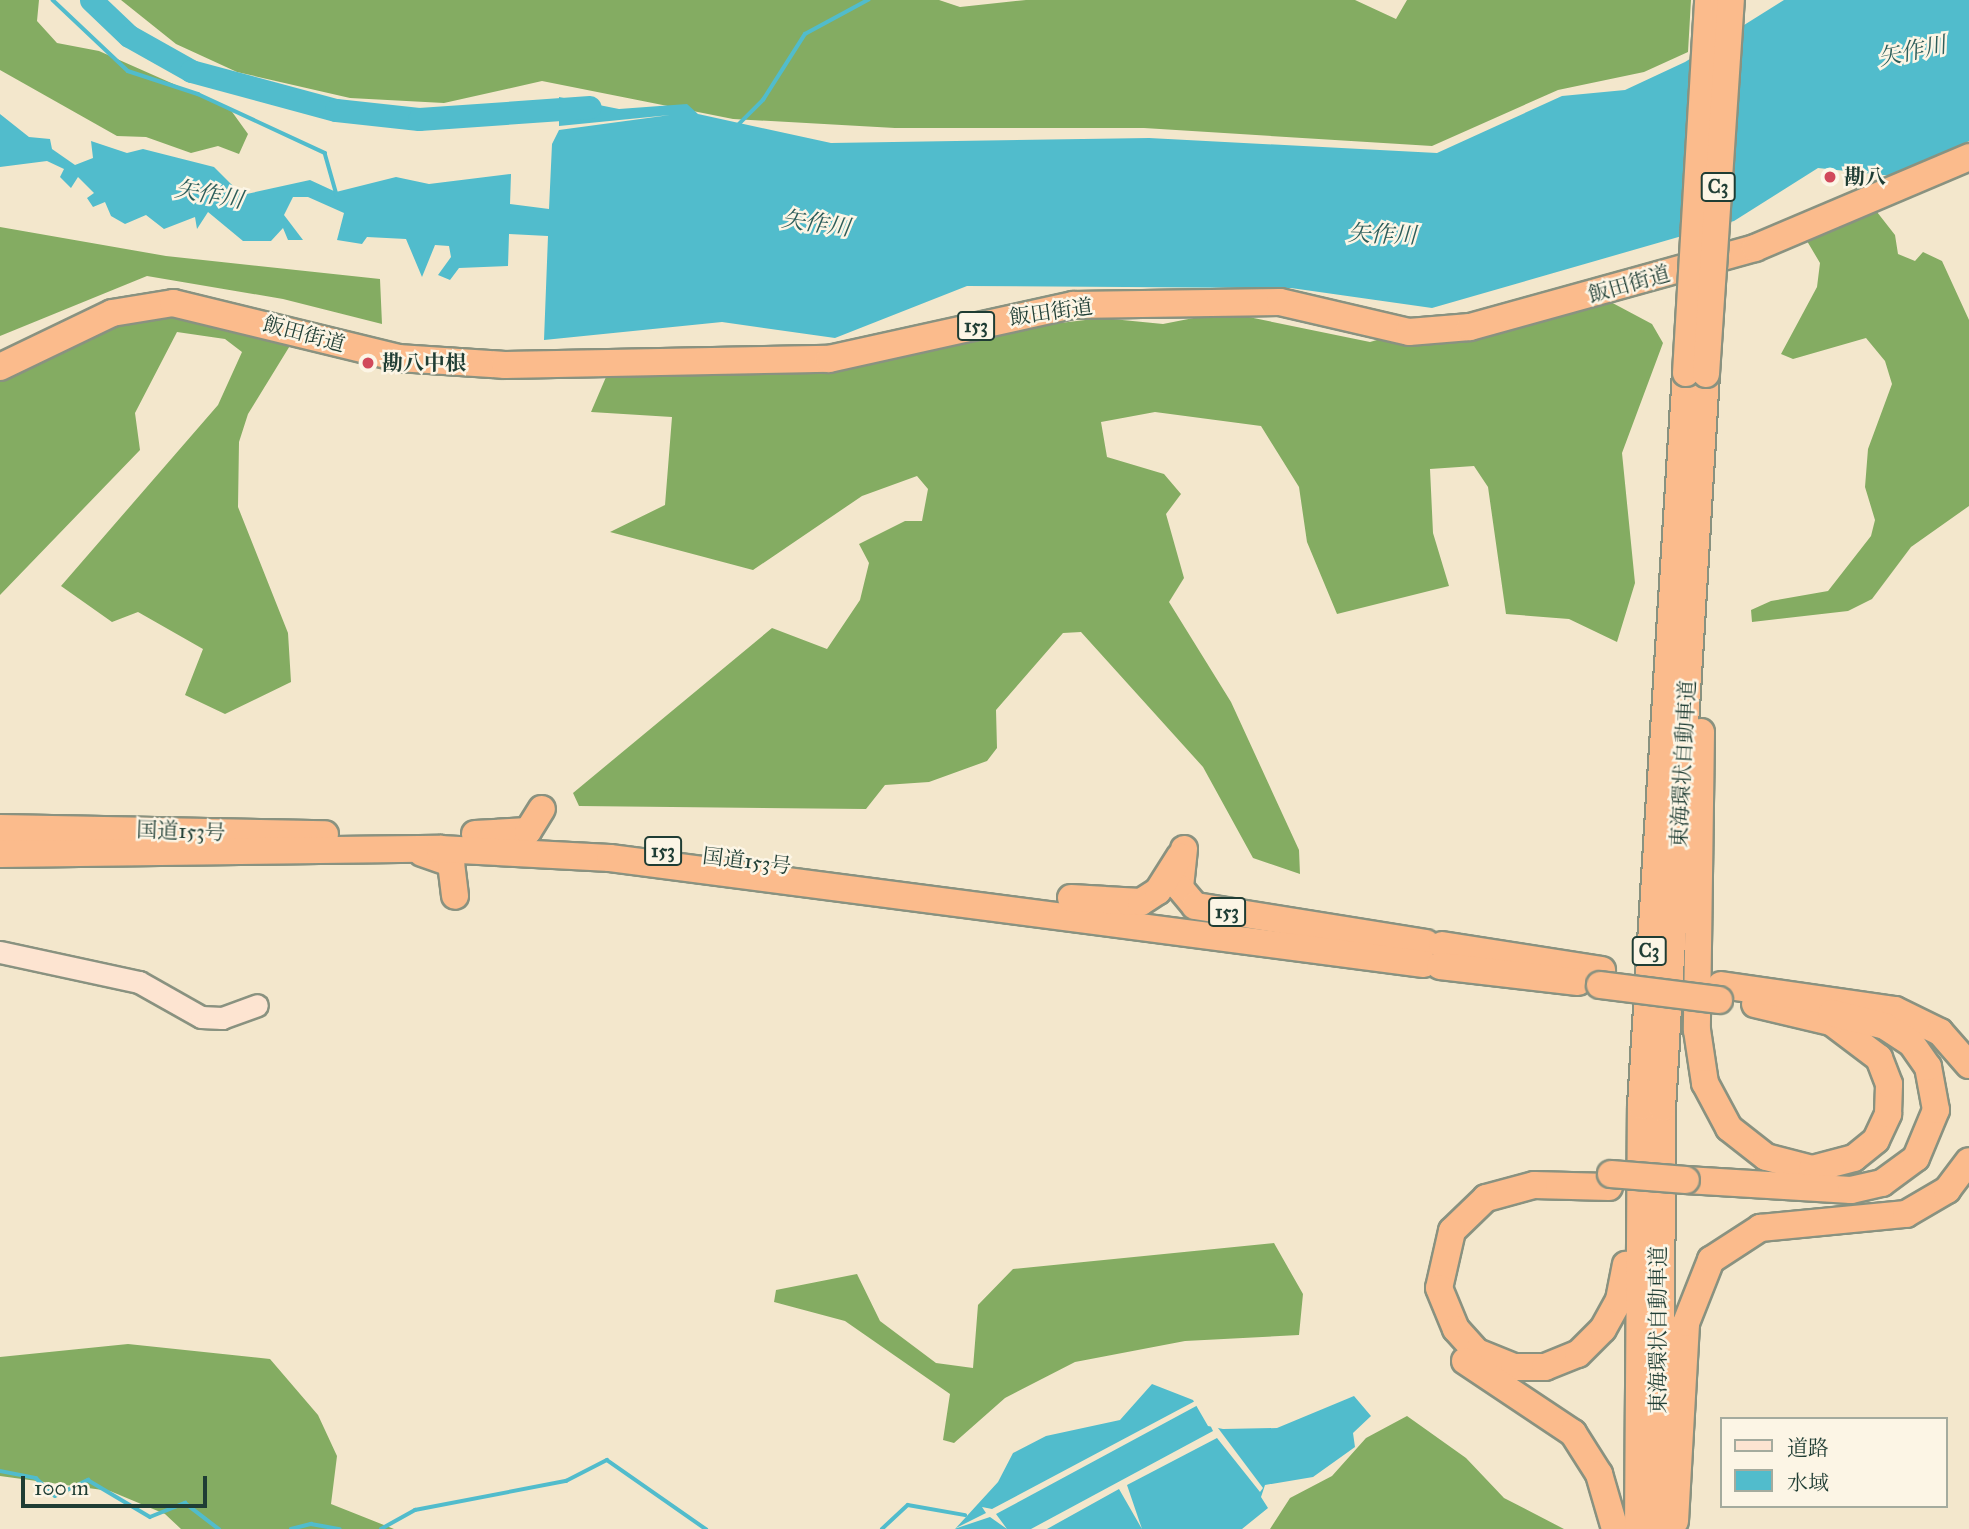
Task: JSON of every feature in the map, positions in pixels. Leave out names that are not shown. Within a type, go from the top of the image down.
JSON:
[{"type":"highway","name":"東海環状自動車道","points":[[1660,1529],[1662,1108],[1701,464],[1696,374],[1708,0]]},
{"type":"highway","name":"東海環状自動車道","points":[[1638,1529],[1637,1282],[1649,953],[1696,374],[1731,0]]},
{"type":"highway","name":"飯田街道","points":[[0,367],[112,313],[173,303],[398,358],[505,365],[829,359],[1073,305],[1280,302],[1409,332],[1470,327],[1755,248],[1969,158]]},
{"type":"highway","points":[[1701,464],[1700,1066],[1719,1115],[1760,1153],[1812,1169],[1854,1158],[1875,1140],[1888,1114],[1889,1084],[1879,1058],[1831,1022],[1755,1004],[1720,992]]},
{"type":"highway","name":"153","points":[[459,836],[528,831],[542,809]]},
{"type":"highway","name":"国道153号","points":[[0,828],[459,836],[671,852],[1311,937]]},
{"type":"highway","points":[[354,849],[438,855],[454,870],[455,896],[477,858],[535,852]]},
{"type":"highway","name":"国道153号","points":[[0,854],[354,849],[535,852],[734,870],[1311,937]]},
{"type":"highway","name":"153","points":[[986,893],[1141,902],[1158,891],[1184,849],[1180,888],[1195,906],[1311,937]]},
{"type":"highway","points":[[1311,937],[1720,992],[1878,1006],[1940,1032],[1969,1065]]},
{"type":"highway","points":[[1610,1181],[1516,1187],[1486,1198],[1461,1219],[1446,1244],[1439,1288],[1456,1329],[1477,1352],[1514,1367],[1562,1363],[1592,1343],[1619,1300],[1649,953]]},
{"type":"highway","points":[[1684,1187],[1860,1188],[1908,1167],[1931,1135],[1934,1081],[1921,1054],[1899,1034],[1854,1016],[1755,1004]]},
{"type":"highway","points":[[1615,1529],[1602,1482],[1583,1445],[1559,1420],[1472,1367],[1448,1345],[1427,1304],[1424,1274],[1434,1232],[1475,1187],[1535,1170],[1610,1181],[1854,1205],[1888,1197],[1917,1180],[1944,1145],[1951,1085],[1933,1041],[1878,1006]]},
{"type":"highway","points":[[1675,1529],[1686,1323],[1711,1260],[1760,1228],[1906,1214],[1947,1190],[1969,1161]]},
{"type":"street","points":[[0,952],[139,982],[201,1017],[222,1018],[257,1005]]},
{"type":"green space","points":[[0,0],[39,0],[37,21],[57,43],[99,51],[230,109],[248,134],[239,154],[218,146],[191,153],[146,137],[117,136],[0,70]]},
{"type":"green space","points":[[121,0],[939,0],[960,7],[1026,0],[1355,0],[1396,19],[1407,0],[1691,0],[1688,52],[1644,72],[1558,90],[1432,146],[1144,128],[895,128],[733,119],[542,81],[444,103],[350,98],[237,72],[176,44]]},
{"type":"green space","points":[[1877,212],[1895,235],[1898,254],[1915,261],[1923,252],[1942,261],[1969,320],[1969,506],[1911,547],[1872,599],[1848,611],[1752,622],[1751,610],[1771,601],[1828,591],[1871,536],[1875,520],[1865,487],[1868,449],[1892,384],[1885,361],[1866,338],[1793,359],[1781,354],[1817,287],[1820,263],[1807,241]]},
{"type":"green space","points":[[0,227],[166,256],[380,279],[382,324],[283,299],[147,276],[0,336]]},
{"type":"green space","points":[[1575,283],[1652,324],[1663,343],[1622,453],[1635,583],[1617,642],[1569,619],[1506,614],[1488,487],[1474,466],[1430,469],[1433,533],[1449,586],[1337,614],[1307,542],[1299,487],[1261,426],[1155,412],[1101,422],[1107,457],[1164,474],[1181,494],[1166,514],[1184,578],[1169,602],[1231,702],[1299,850],[1300,874],[1253,858],[1203,767],[1081,632],[1063,633],[996,710],[997,748],[987,761],[929,782],[885,785],[866,809],[579,806],[573,793],[772,628],[827,649],[860,600],[869,563],[859,544],[905,521],[922,521],[928,489],[917,476],[862,496],[753,570],[610,532],[665,505],[672,417],[591,412],[606,377],[1102,318],[1163,324],[1224,312],[1370,342]]},
{"type":"green space","points":[[155,311],[291,344],[248,414],[239,442],[238,507],[288,633],[291,682],[225,714],[185,695],[203,649],[138,612],[112,622],[61,586],[218,405],[242,352],[225,339],[177,332],[135,413],[140,450],[0,595],[0,377],[105,322]]},
{"type":"green space","points":[[1274,1243],[1303,1294],[1299,1335],[1185,1341],[1075,1362],[1005,1398],[954,1443],[943,1440],[950,1394],[845,1321],[774,1302],[776,1290],[857,1274],[880,1321],[936,1363],[973,1368],[978,1305],[1013,1269]]},
{"type":"green space","points":[[128,1344],[270,1359],[318,1415],[337,1456],[331,1504],[394,1529],[181,1529],[165,1514],[110,1491],[0,1476],[0,1357]]},
{"type":"green space","points":[[1407,1416],[1466,1458],[1504,1498],[1564,1529],[1270,1529],[1290,1498],[1332,1476],[1366,1438]]},
{"type":"water","points":[[1784,0],[1969,0],[1969,141],[1902,177],[1818,168],[1734,221],[1432,308],[1291,288],[967,286],[835,338],[722,322],[544,340],[548,236],[509,234],[508,266],[459,268],[450,280],[438,275],[451,257],[449,246],[435,245],[422,277],[406,239],[367,237],[362,244],[337,240],[344,213],[308,197],[293,197],[284,215],[303,240],[288,240],[283,228],[271,241],[243,241],[208,212],[197,229],[195,217],[164,229],[146,215],[125,224],[111,216],[105,202],[93,207],[87,198],[94,193],[78,177],[71,188],[60,177],[64,169],[47,161],[0,167],[0,114],[29,137],[50,139],[52,149],[75,165],[93,158],[91,141],[127,153],[143,149],[214,167],[242,195],[310,180],[336,192],[396,177],[429,184],[511,174],[510,204],[549,209],[552,144],[559,130],[670,115],[559,126],[559,97],[619,109],[687,104],[698,114],[831,143],[1149,138],[1437,153],[1562,96],[1625,90],[1685,62]]},
{"type":"water","points":[[1152,1384],[1193,1400],[1208,1426],[1223,1429],[1277,1428],[1354,1396],[1371,1416],[1353,1433],[1355,1447],[1313,1477],[1265,1485],[1261,1497],[1268,1508],[1242,1529],[955,1529],[998,1482],[1013,1453],[1046,1436],[1120,1420]]},
{"type":"pier","points":[[1197,1400],[1200,1404],[996,1514],[1007,1529],[990,1517],[954,1529],[986,1513],[982,1507],[992,1509]]},
{"type":"pier","points":[[1200,1404],[1263,1488],[1260,1492],[1217,1438],[1127,1485],[1142,1529],[1119,1489],[1047,1529],[1031,1529],[1213,1431]]},
{"type":"waterway","points":[[53,0],[128,71],[198,94],[325,153],[337,195]]},
{"type":"waterway","name":"矢作川","points":[[91,0],[129,36],[191,71],[336,110],[419,119],[590,107]]},
{"type":"waterway","points":[[737,126],[763,100],[805,34],[868,0]]},
{"type":"waterway","points":[[381,1529],[415,1510],[566,1481],[607,1460],[706,1529]]},
{"type":"waterway","points":[[0,1471],[36,1478],[55,1496],[88,1480],[150,1517],[185,1503],[219,1529]]},
{"type":"waterway","points":[[882,1529],[908,1505],[965,1515]]},
{"type":"waterway","points":[[291,1529],[311,1524],[340,1529]]},
{"type":"place","name":"勘八","points":[[1830,177]]},
{"type":"place","name":"勘八中根","points":[[368,363]]}]
